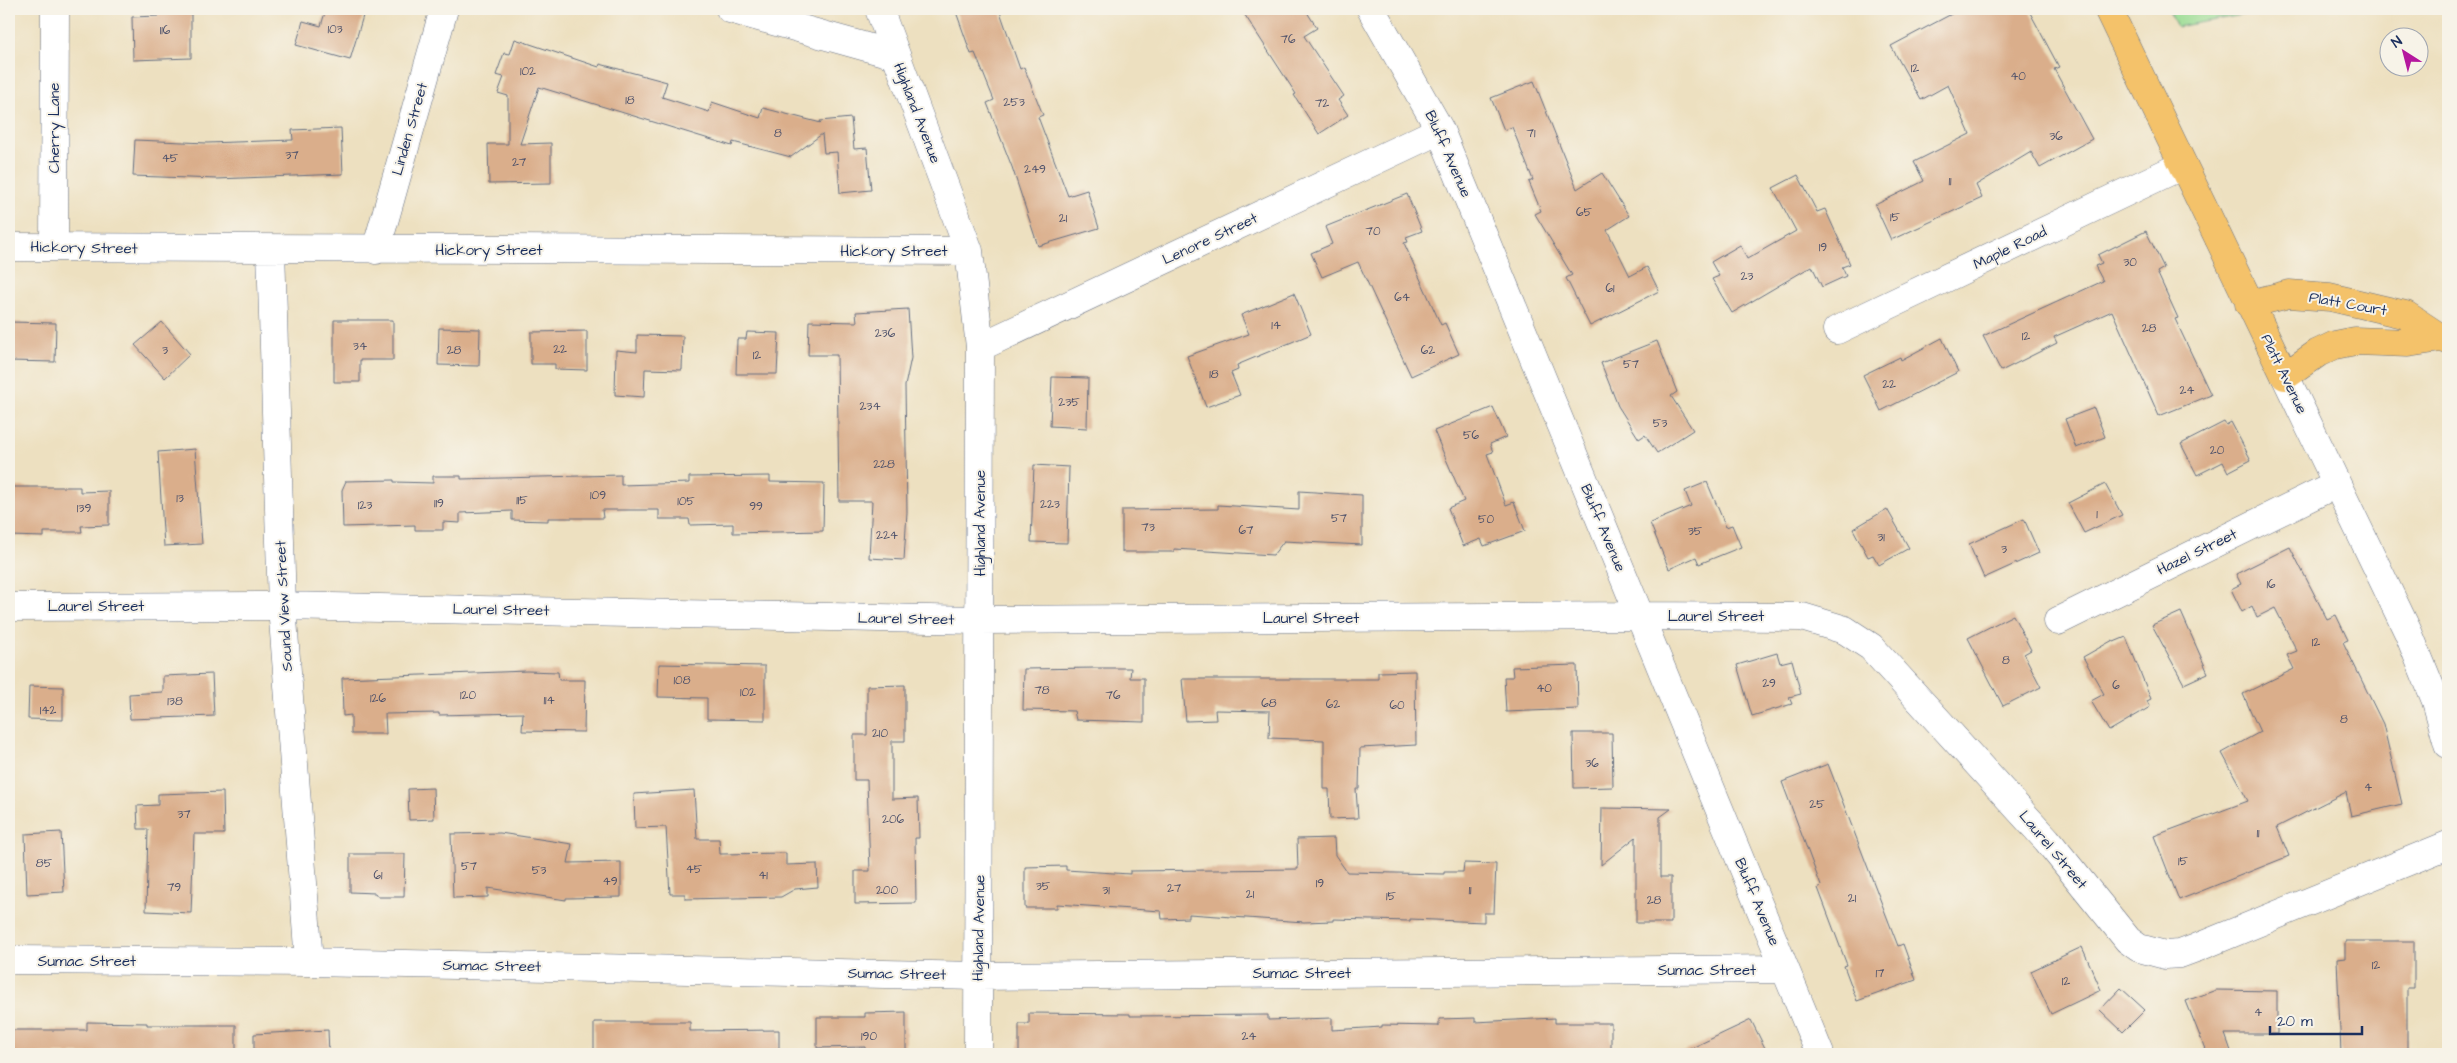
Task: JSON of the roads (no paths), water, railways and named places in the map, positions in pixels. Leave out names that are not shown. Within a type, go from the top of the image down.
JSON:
[{"type":"main road","name":"Platt Avenue","points":[[2108,9],[2284,376]]},
{"type":"main road","name":"Platt Court","points":[[2250,304],[2289,294],[2330,297],[2406,314],[2445,339]]},
{"type":"main road","name":"Platt Court","points":[[2284,376],[2318,353],[2335,345],[2355,342],[2408,343],[2445,339]]},
{"type":"street","name":"Cherry Lane","points":[[54,9],[54,247]]},
{"type":"street","name":"Linden Street","points":[[376,250],[444,9]]},
{"type":"street","points":[[730,9],[895,55]]},
{"type":"street","name":"Highland Avenue","points":[[879,9],[969,251],[980,347],[978,1054]]},
{"type":"street","name":"Bluff Avenue","points":[[1371,9],[1440,130],[1820,1054]]},
{"type":"street","name":"Lenore Street","points":[[980,347],[1440,130]]},
{"type":"street","name":"Maple Road","points":[[1837,330],[2183,164]]},
{"type":"street","name":"Hickory Street","points":[[9,247],[271,250],[969,251]]},
{"type":"street","name":"Sound View Street","points":[[271,250],[282,606],[309,962]]},
{"type":"street","name":"Platt Avenue","points":[[2284,376],[2408,632],[2436,702],[2448,744]]},
{"type":"street","name":"Hazel Street","points":[[2058,621],[2336,484]]},
{"type":"street","name":"Laurel Street","points":[[9,607],[282,606],[980,620],[1640,616],[1802,617],[1845,630],[1871,647],[2047,840],[2118,928],[2140,948],[2152,953],[2180,954],[2448,845]]},
{"type":"street","name":"Sumac Street","points":[[9,960],[309,962],[978,976],[1785,969]]}]
